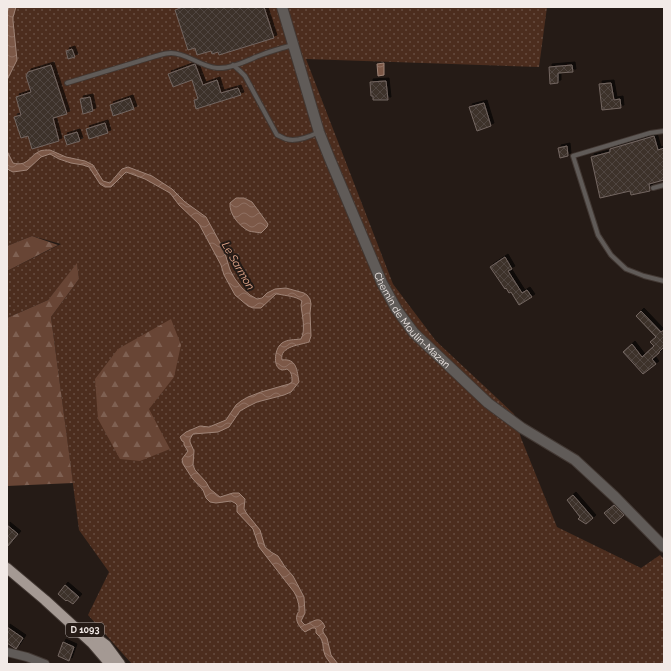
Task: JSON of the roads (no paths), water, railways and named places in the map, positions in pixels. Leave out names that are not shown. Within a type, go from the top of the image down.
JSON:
[{"type":"main road","name":"D 1093","points":[[7,568],[46,600],[106,645],[120,664]]},
{"type":"main road","name":"D 1093","points":[[46,600],[92,643],[110,664]]},
{"type":"street","name":"Chemin de Moulin-Mazan","points":[[282,7],[329,157],[382,283],[397,310],[414,334],[488,403],[522,428],[575,460],[615,497],[664,547]]},
{"type":"street","points":[[7,652],[27,657],[45,664]]},
{"type":"lane","points":[[66,84],[170,53],[179,54],[216,68],[225,68],[293,44]]},
{"type":"lane","points":[[233,65],[245,76],[277,134],[286,139],[292,140],[307,137],[320,132]]},
{"type":"lane","points":[[664,131],[650,133],[572,156],[598,235],[611,255],[626,269],[644,276],[664,281]]},
{"type":"lane","points":[[654,188],[664,185]]},
{"type":"water","points":[[9,7],[16,7],[13,21],[17,60],[7,80],[7,13]]},
{"type":"water","points":[[384,63],[384,75],[378,76],[377,64]]},
{"type":"water","points":[[50,150],[66,157],[85,161],[93,165],[103,181],[110,183],[122,169],[128,167],[152,176],[172,189],[185,202],[206,217],[224,250],[230,270],[235,279],[250,295],[257,299],[262,298],[267,293],[275,289],[286,288],[304,293],[310,299],[311,336],[309,342],[291,347],[282,355],[282,360],[291,361],[297,370],[299,382],[291,392],[257,402],[240,411],[229,427],[218,432],[193,434],[190,442],[194,451],[193,465],[195,470],[210,489],[220,497],[233,493],[239,493],[245,499],[244,509],[260,530],[265,547],[278,556],[293,576],[304,597],[305,613],[301,621],[305,625],[316,620],[323,623],[325,627],[323,632],[327,638],[331,655],[338,664],[331,664],[326,657],[322,641],[316,633],[316,629],[312,628],[305,632],[297,622],[299,604],[294,592],[259,547],[253,529],[237,512],[237,505],[231,501],[216,503],[210,502],[206,498],[203,490],[192,478],[183,464],[182,459],[188,451],[180,437],[186,432],[200,426],[209,427],[226,420],[236,405],[241,401],[261,392],[292,382],[289,370],[282,370],[276,365],[276,355],[279,346],[282,343],[289,340],[301,339],[303,327],[302,301],[294,297],[276,294],[261,308],[253,308],[248,306],[235,295],[199,224],[179,205],[170,193],[145,179],[126,172],[111,187],[105,187],[100,184],[89,167],[59,159],[50,154],[41,157],[27,170],[13,172],[7,168],[7,151],[13,163],[22,164],[40,151]]},
{"type":"water","points":[[236,198],[244,198],[252,202],[268,224],[261,233],[249,231],[235,219],[231,211],[230,203]]},
{"type":"water label","name":"Le Sarmon","points":[[238,266]]}]
